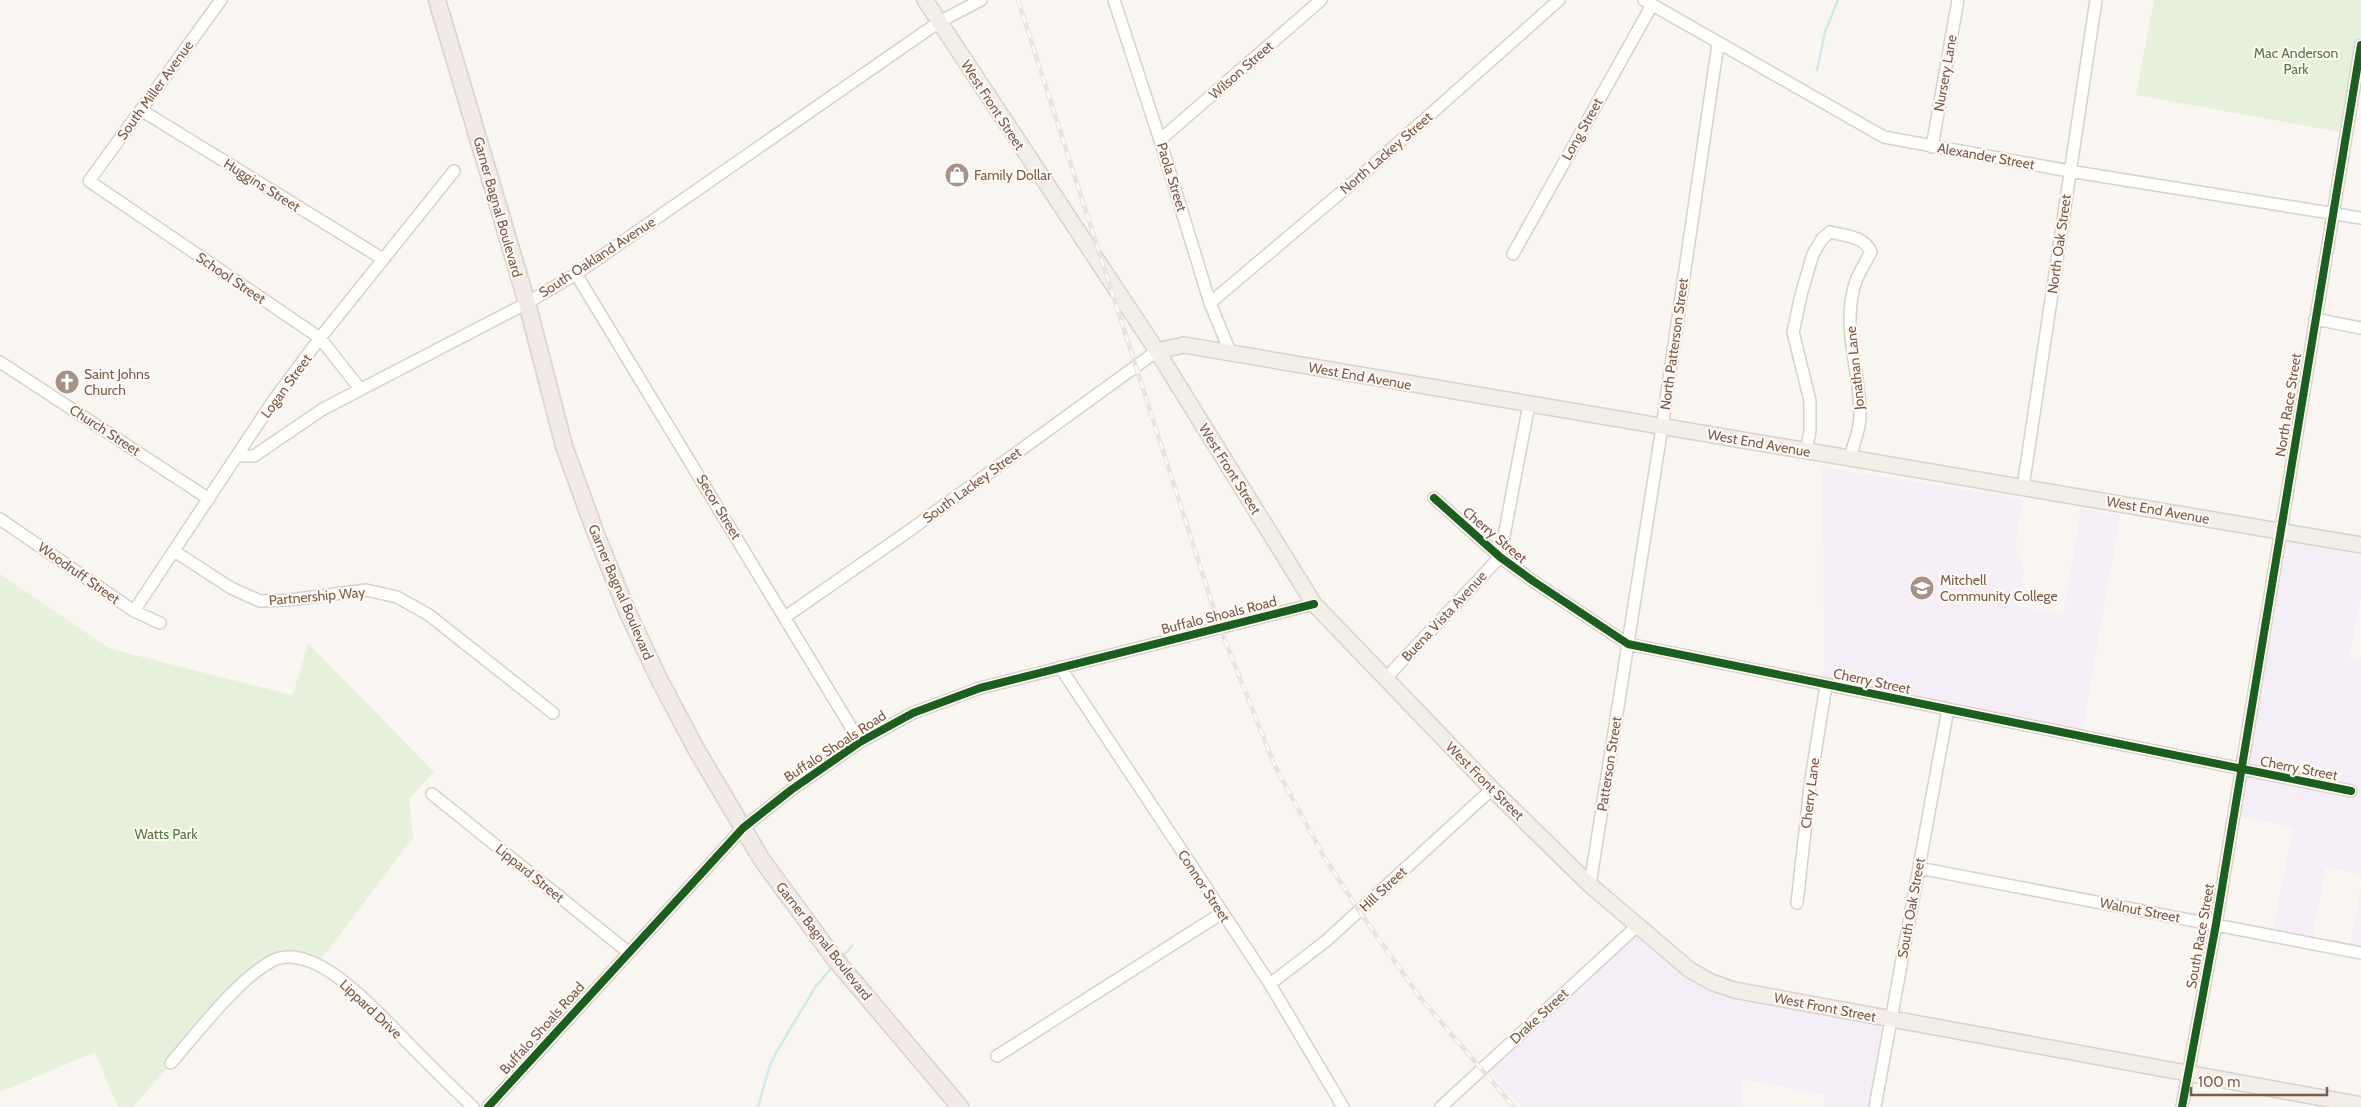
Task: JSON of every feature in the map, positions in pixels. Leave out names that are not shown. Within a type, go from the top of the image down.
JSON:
[{"type":"highway","name":"Garner Bagnal Boulevard","points":[[438,0],[527,303],[564,446],[613,577],[658,677],[696,749],[762,860],[834,958],[960,1107]]},
{"type":"main road","name":"West Front Street","points":[[925,0],[1157,351],[1314,604],[1492,789],[1590,884],[1690,970],[1711,982],[1734,990],[2361,1105]]},
{"type":"main road","name":"West End Avenue","points":[[1157,351],[1184,345],[2361,545]]},
{"type":"street","name":"South Miller Avenue","points":[[89,181],[221,0]]},
{"type":"street","name":"South Oakland Avenue","points":[[237,456],[254,456],[323,409],[527,303],[576,274],[939,22],[981,0]]},
{"type":"street","name":"Paola Street","points":[[1114,0],[1160,140],[1210,303],[1231,354]]},
{"type":"street","name":"Wilson Street","points":[[1160,140],[1321,0]]},
{"type":"street","name":"North Lackey Street","points":[[1210,303],[1364,173],[1558,0]]},
{"type":"street","name":"Nursery Lane","points":[[1932,147],[1958,0]]},
{"type":"street","name":"North Oak Street","points":[[2023,487],[2096,0]]},
{"type":"street","name":"Alexander Street","points":[[1648,2],[1718,44],[1884,137],[2069,171],[2361,218]]},
{"type":"street","name":"Long Street","points":[[1512,254],[1648,2]]},
{"type":"street","name":"North Patterson Street","points":[[1628,644],[1718,44]]},
{"type":"street","name":"North Race Street","points":[[2241,769],[2314,319],[2361,45]]},
{"type":"street","name":"Huggins Street","points":[[141,110],[383,260]]},
{"type":"street","name":"Logan Street","points":[[134,612],[273,402],[320,338],[454,172]]},
{"type":"street","name":"School Street","points":[[89,181],[320,338],[360,389]]},
{"type":"street","name":"Jonathan Lane","points":[[1806,451],[1810,431],[1810,401],[1793,332],[1813,254],[1822,239],[1830,232],[1861,239],[1868,245],[1871,252],[1855,284],[1850,305],[1851,351],[1857,374],[1860,419],[1850,458]]},
{"type":"street","name":"Secor Street","points":[[576,274],[860,742]]},
{"type":"street","points":[[2314,319],[2361,328]]},
{"type":"street","name":"South Lackey Street","points":[[785,616],[906,533],[1157,351]]},
{"type":"street","name":"Church Street","points":[[0,362],[209,499]]},
{"type":"street","points":[[1500,557],[1529,404]]},
{"type":"street","name":"Cherry Street","points":[[1434,498],[1500,557],[1533,582],[1628,644],[2351,791]]},
{"type":"street","name":"Woodruff Street","points":[[0,519],[134,612],[160,623]]},
{"type":"street","name":"Partnership Way","points":[[174,551],[231,588],[260,601],[289,600],[366,590],[397,597],[429,615],[553,713]]},
{"type":"street","name":"Buena Vista Avenue","points":[[1385,679],[1500,557]]},
{"type":"street","name":"Buffalo Shoals Road","points":[[488,1107],[743,828],[791,790],[860,742],[913,712],[980,688],[1314,604]]},
{"type":"street","name":"Patterson Street","points":[[1590,884],[1628,644]]},
{"type":"street","name":"Connor Street","points":[[1060,667],[1270,984],[1344,1107]]},
{"type":"street","name":"Cherry Lane","points":[[1797,903],[1810,786],[1826,685]]},
{"type":"street","name":"South Oak Street","points":[[1874,1107],[1948,710]]},
{"type":"street","name":"South Race Street","points":[[2182,1107],[2216,924],[2241,769]]},
{"type":"street","name":"Hill Street","points":[[1270,984],[1332,935],[1492,789]]},
{"type":"street","name":"Lippard Street","points":[[432,794],[628,952]]},
{"type":"street","name":"Walnut Street","points":[[1919,868],[2361,953]]},
{"type":"street","points":[[997,1056],[1222,913]]},
{"type":"street","name":"Drake Street","points":[[1441,1107],[1637,926]]},
{"type":"street","name":"Lippard Drive","points":[[171,1063],[245,981],[273,961],[287,956],[317,965],[356,992],[473,1107]]},
{"type":"shaded area","name":"Mitchell Community College","points":[[1822,467],[2023,499],[2015,546],[2024,569],[2018,606],[2063,614],[2081,509],[2120,515],[2082,734],[1825,682]]},
{"type":"shaded area","points":[[2284,540],[2361,553],[2361,595],[2349,658],[2361,660],[2361,874],[2326,868],[2312,937],[2273,930],[2293,827],[2236,816]]},
{"type":"shaded area","points":[[2361,887],[2361,947],[2350,945]]},
{"type":"shaded area","points":[[1635,936],[1674,965],[1719,990],[1885,1023],[1869,1107],[1823,1107],[1825,1095],[1741,1079],[1741,1107],[1521,1107],[1489,1071]]},
{"type":"green space","name":"Mac Anderson Park","points":[[2154,0],[2361,0],[2361,47],[2346,133],[2136,95]]},
{"type":"green space","name":"Watts Park","points":[[0,574],[110,649],[293,695],[308,643],[434,772],[409,799],[413,837],[317,965],[302,959],[262,968],[171,1063],[133,1107],[118,1107],[95,1052],[0,1092]]},
{"type":"waterway","points":[[1817,70],[1825,32],[1838,0]]},
{"type":"waterway","points":[[841,958],[852,946]]},
{"type":"waterway","points":[[758,1107],[770,1065],[777,1051],[816,986],[834,965]]},
{"type":"railway","points":[[1018,0],[1220,628],[1275,766],[1323,855],[1359,911],[1422,1000],[1514,1107]]},
{"type":"cycle path","points":[[2182,1107],[2216,924],[2361,45]]},
{"type":"cycle path","points":[[1434,498],[1500,557],[1628,644],[2351,791]]},
{"type":"cycle path","points":[[488,1107],[743,828],[791,790],[860,742],[913,713],[980,688],[1314,604]]},
{"type":"place","name":"Family Dollar","points":[[957,175]]},
{"type":"place","name":"Saint Johns Church","points":[[67,382]]},
{"type":"place","name":"Mitchell Community College","points":[[1922,588]]}]
